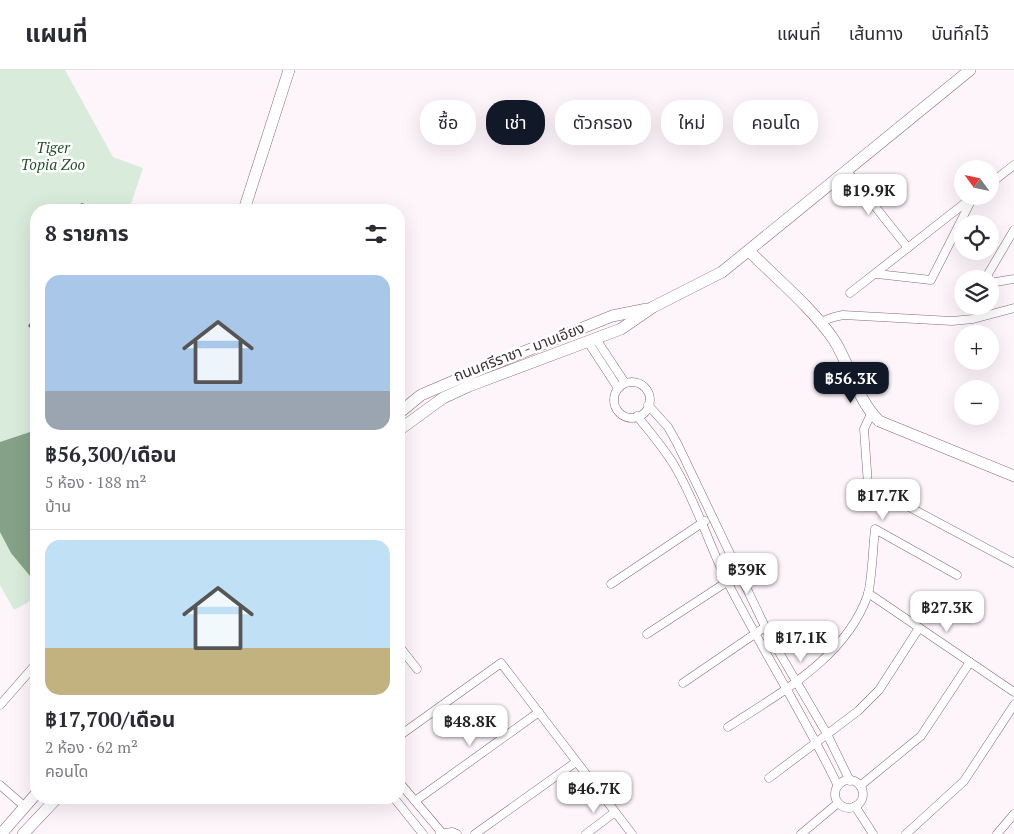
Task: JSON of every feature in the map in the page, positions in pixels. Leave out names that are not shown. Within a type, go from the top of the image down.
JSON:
[{"type":"main road","points":[[246,204],[289,70]]},
{"type":"main road","name":"ถนนศรีราชา - มาบเอียง","points":[[405,425],[426,409],[469,386],[621,329],[653,307],[722,272],[970,70]]},
{"type":"main road","points":[[749,251],[820,322],[834,340],[871,414],[878,421],[1014,476]]},
{"type":"main road","name":"ถนนศรีราชา - มาบเอียง","points":[[405,408],[421,395],[612,316],[653,307]]},
{"type":"main road","points":[[586,328],[592,340]]},
{"type":"main road","points":[[2,834],[30,800]]},
{"type":"main road","points":[[23,834],[50,804]]},
{"type":"street","points":[[999,177],[1014,165]]},
{"type":"street","points":[[847,171],[908,248]]},
{"type":"street","points":[[850,293],[964,205]]},
{"type":"street","points":[[876,274],[931,280],[970,205]]},
{"type":"street","points":[[990,270],[1014,230]]},
{"type":"street","points":[[999,282],[1014,279]]},
{"type":"street","points":[[820,322],[834,316],[952,321],[973,319],[1014,308]]},
{"type":"street","points":[[592,340],[625,383]]},
{"type":"street","points":[[592,340],[618,388]]},
{"type":"street","points":[[631,381],[642,385],[648,394],[646,410],[637,416],[627,417],[618,411],[614,401],[618,388],[631,381]]},
{"type":"street","points":[[648,405],[673,437],[765,627],[827,734],[850,781],[860,786]]},
{"type":"street","points":[[871,414],[864,428],[868,484],[1014,563]]},
{"type":"street","points":[[637,416],[675,467],[754,634],[817,742],[838,786],[835,794],[838,803],[844,808],[855,806],[862,800],[860,786]]},
{"type":"street","points":[[661,446],[673,437]]},
{"type":"street","points":[[611,584],[712,516]]},
{"type":"street","points":[[728,726],[797,681],[830,652],[849,631],[868,593],[875,529],[958,575]]},
{"type":"street","points":[[647,634],[727,580],[739,574]]},
{"type":"street","points":[[868,593],[1014,692]]},
{"type":"street","points":[[682,683],[765,627]]},
{"type":"street","points":[[769,778],[858,710],[879,690],[919,628]]},
{"type":"street","points":[[405,654],[417,669]]},
{"type":"street","points":[[860,786],[921,736],[970,662]]},
{"type":"street","points":[[405,732],[501,663],[632,834]]},
{"type":"street","points":[[0,704],[30,671]]},
{"type":"street","points":[[906,834],[964,781],[1014,705]]},
{"type":"street","points":[[415,801],[539,712]]},
{"type":"street","points":[[475,834],[576,762]]},
{"type":"street","points":[[838,786],[850,781]]},
{"type":"street","points":[[0,785],[24,806]]},
{"type":"street","points":[[405,789],[441,834],[452,832],[457,834]]},
{"type":"street","points":[[801,834],[838,803]]},
{"type":"street","points":[[399,804],[423,834]]},
{"type":"street","points":[[855,806],[873,834]]},
{"type":"street","points":[[586,834],[615,812]]},
{"type":"street","points":[[997,834],[1014,814]]},
{"type":"green space","name":"Tiger Topia Zoo","points":[[0,70],[65,70],[113,157],[143,168],[131,204],[30,204],[30,601],[14,610],[0,585]]},
{"type":"shaded area","points":[[30,432],[30,576],[11,553],[0,532],[0,442]]}]
